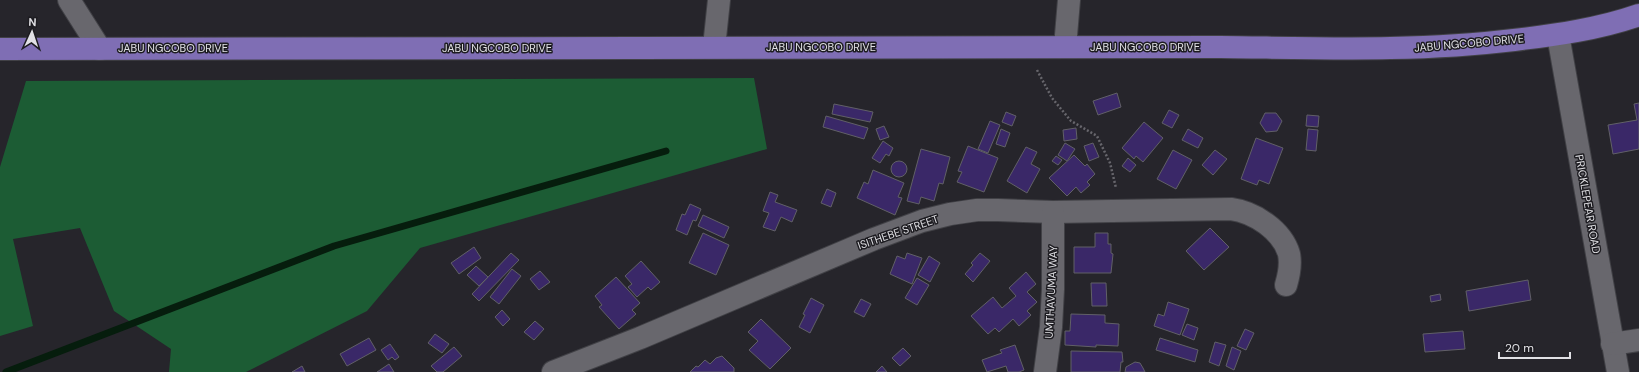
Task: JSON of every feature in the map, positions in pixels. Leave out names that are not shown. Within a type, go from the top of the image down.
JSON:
[{"type":"main road","name":"JABU NGCOBO DRIVE","points":[[0,49],[1027,47],[1376,49],[1468,46],[1558,35],[1622,21],[1639,15]]},
{"type":"street","points":[[69,0],[100,48]]},
{"type":"street","points":[[714,48],[719,0]]},
{"type":"street","points":[[1065,47],[1069,0]]},
{"type":"street","name":"PRICKLEPEAR ROAD","points":[[1558,35],[1618,372]]},
{"type":"street","name":"ISITHEBE STREET","points":[[553,372],[640,338],[874,239],[922,221],[950,214],[977,210],[1053,212],[1232,209],[1243,211],[1267,224],[1284,243],[1288,252],[1289,272],[1286,285]]},
{"type":"street","name":"UMTHAVUMA WAY","points":[[1045,372],[1051,327],[1053,289],[1053,212]]},
{"type":"street","points":[[1612,344],[1639,340]]},
{"type":"path","points":[[1027,47],[1052,98],[1071,121],[1097,136],[1110,163],[1122,211]]},
{"type":"green space","points":[[754,78],[767,149],[420,248],[367,311],[246,372],[169,372],[171,349],[114,311],[80,228],[13,239],[33,326],[0,336],[0,167],[26,81]]},
{"type":"building","points":[[1117,93],[1121,107],[1098,115],[1093,101]]},
{"type":"building","points":[[1639,103],[1639,149],[1613,154],[1608,125],[1637,120],[1634,104]]},
{"type":"building","points":[[834,104],[873,112],[870,122],[832,114]]},
{"type":"building","points":[[1169,110],[1179,115],[1172,128],[1162,123]]},
{"type":"building","points":[[1006,112],[1016,116],[1012,126],[1002,122]]},
{"type":"building","points":[[1265,113],[1276,113],[1282,121],[1277,131],[1266,132],[1260,123]]},
{"type":"building","points":[[1307,115],[1319,116],[1318,127],[1306,126]]},
{"type":"building","points":[[826,116],[868,128],[864,139],[823,127]]},
{"type":"building","points":[[990,121],[1000,125],[988,153],[978,149]]},
{"type":"building","points":[[1144,122],[1163,138],[1143,162],[1136,156],[1134,159],[1122,148]]},
{"type":"building","points":[[884,126],[889,137],[880,140],[876,129]]},
{"type":"building","points":[[1076,128],[1077,139],[1064,141],[1063,130]]},
{"type":"building","points":[[1001,129],[1010,133],[1005,147],[996,144]]},
{"type":"building","points":[[1188,129],[1203,138],[1198,148],[1182,140]]},
{"type":"building","points":[[1308,129],[1318,130],[1316,151],[1306,150]]},
{"type":"building","points":[[1256,138],[1283,148],[1269,184],[1259,180],[1257,185],[1241,179]]},
{"type":"building","points":[[883,141],[893,148],[889,156],[886,154],[880,163],[872,158]]},
{"type":"building","points":[[1065,143],[1075,149],[1067,161],[1058,155]]},
{"type":"building","points":[[1093,143],[1099,157],[1089,161],[1084,146]]},
{"type":"building","points":[[968,146],[998,158],[984,192],[957,182],[962,172],[958,171]]},
{"type":"building","points":[[1026,147],[1037,152],[1031,164],[1040,169],[1027,193],[1007,181]]},
{"type":"building","points":[[921,149],[950,157],[943,184],[939,183],[934,201],[921,197],[919,204],[907,201]]},
{"type":"building","points":[[1173,150],[1192,160],[1176,189],[1157,179]]},
{"type":"building","points":[[1215,150],[1227,159],[1213,175],[1202,165]]},
{"type":"building","points":[[1074,155],[1085,166],[1087,164],[1095,174],[1087,182],[1090,185],[1081,193],[1076,187],[1067,196],[1049,178]]},
{"type":"building","points":[[1056,156],[1062,160],[1058,165],[1052,161]]},
{"type":"building","points":[[1128,158],[1136,165],[1130,172],[1122,166]]},
{"type":"building","points":[[899,161],[905,163],[907,169],[905,175],[899,177],[893,175],[891,169],[893,163]]},
{"type":"building","points":[[873,170],[904,183],[898,197],[902,198],[895,215],[857,198],[864,182],[868,184]]},
{"type":"building","points":[[827,189],[836,193],[831,207],[821,203]]},
{"type":"building","points":[[770,192],[778,195],[775,202],[797,210],[792,222],[781,217],[775,231],[763,227],[769,213],[763,211]]},
{"type":"building","points":[[690,204],[701,209],[696,221],[693,220],[687,235],[676,230],[682,214],[685,215]]},
{"type":"building","points":[[703,215],[729,227],[724,238],[698,226]]},
{"type":"building","points":[[1210,228],[1229,247],[1204,270],[1186,251]]},
{"type":"building","points":[[703,233],[729,245],[716,275],[689,263]]},
{"type":"building","points":[[1095,233],[1108,233],[1108,244],[1111,244],[1111,253],[1113,254],[1111,273],[1074,273],[1074,247],[1095,247]]},
{"type":"building","points":[[474,247],[481,258],[459,274],[451,263]]},
{"type":"building","points":[[511,253],[519,260],[479,301],[472,294]]},
{"type":"building","points":[[907,253],[922,258],[912,284],[890,274],[897,256],[905,259]]},
{"type":"building","points":[[980,253],[990,261],[973,282],[965,274],[973,265],[971,263]]},
{"type":"building","points":[[929,256],[940,263],[930,282],[918,275]]},
{"type":"building","points":[[641,261],[660,282],[651,290],[648,287],[637,297],[628,287],[632,284],[625,276]]},
{"type":"building","points":[[476,266],[488,277],[479,286],[467,275]]},
{"type":"building","points":[[512,269],[521,276],[499,304],[490,297]]},
{"type":"building","points":[[540,271],[550,282],[539,290],[530,279]]},
{"type":"building","points":[[1026,272],[1036,284],[1027,292],[1037,302],[1027,311],[1031,315],[1019,326],[1013,319],[999,332],[995,328],[988,334],[971,316],[993,297],[1002,308],[1016,296],[1009,288]]},
{"type":"building","points":[[616,277],[640,303],[632,310],[636,314],[619,329],[599,307],[602,305],[595,296]]},
{"type":"building","points":[[917,278],[929,285],[917,305],[905,298]]},
{"type":"building","points":[[1528,280],[1531,300],[1469,311],[1466,291]]},
{"type":"building","points":[[1091,283],[1106,283],[1107,306],[1092,306]]},
{"type":"building","points":[[1440,294],[1441,300],[1431,302],[1430,296]]},
{"type":"building","points":[[811,298],[824,305],[810,333],[799,327],[805,315],[803,314]]},
{"type":"building","points":[[861,299],[871,304],[864,317],[854,312]]},
{"type":"building","points":[[1168,302],[1189,309],[1180,335],[1154,326],[1158,314],[1164,316]]},
{"type":"building","points":[[502,310],[510,319],[503,326],[495,317]]},
{"type":"building","points":[[1071,314],[1105,315],[1105,323],[1119,324],[1118,346],[1096,345],[1096,347],[1065,345],[1065,331],[1070,331]]},
{"type":"building","points":[[761,319],[791,348],[770,369],[749,350],[758,341],[748,332]]},
{"type":"building","points":[[535,321],[544,329],[534,340],[524,332]]},
{"type":"building","points":[[1187,324],[1198,328],[1194,340],[1182,335]]},
{"type":"building","points":[[1245,329],[1254,333],[1246,350],[1237,346]]},
{"type":"building","points":[[1463,331],[1465,349],[1425,352],[1423,334]]},
{"type":"building","points":[[435,334],[449,344],[442,353],[428,343]]},
{"type":"building","points":[[369,338],[376,350],[347,366],[340,354]]},
{"type":"building","points":[[1160,338],[1198,350],[1195,362],[1156,350]]},
{"type":"building","points":[[1215,342],[1226,345],[1219,366],[1209,362]]},
{"type":"building","points":[[390,344],[399,357],[395,360],[392,357],[388,360],[381,350]]},
{"type":"building","points":[[1015,345],[1024,370],[1019,372],[1008,372],[1006,366],[987,372],[982,360],[1002,353],[1000,350]]},
{"type":"building","points":[[454,347],[462,356],[443,372],[437,372],[431,366]]},
{"type":"building","points":[[1232,347],[1241,351],[1234,370],[1226,366]]},
{"type":"building","points":[[903,348],[911,356],[900,366],[892,358]]},
{"type":"building","points":[[1071,351],[1122,352],[1123,362],[1121,362],[1120,372],[1071,372]]},
{"type":"building","points":[[722,356],[734,368],[734,372],[690,372],[705,360],[710,364],[716,358]]},
{"type":"building","points":[[1135,362],[1140,363],[1145,372],[1125,372],[1126,367]]},
{"type":"building","points":[[389,364],[394,372],[377,372]]},
{"type":"building","points":[[302,366],[305,372],[292,372]]},
{"type":"building","points":[[882,366],[887,372],[876,372]]},
{"type":"waterway","points":[[6,372],[334,246],[666,151]]}]
